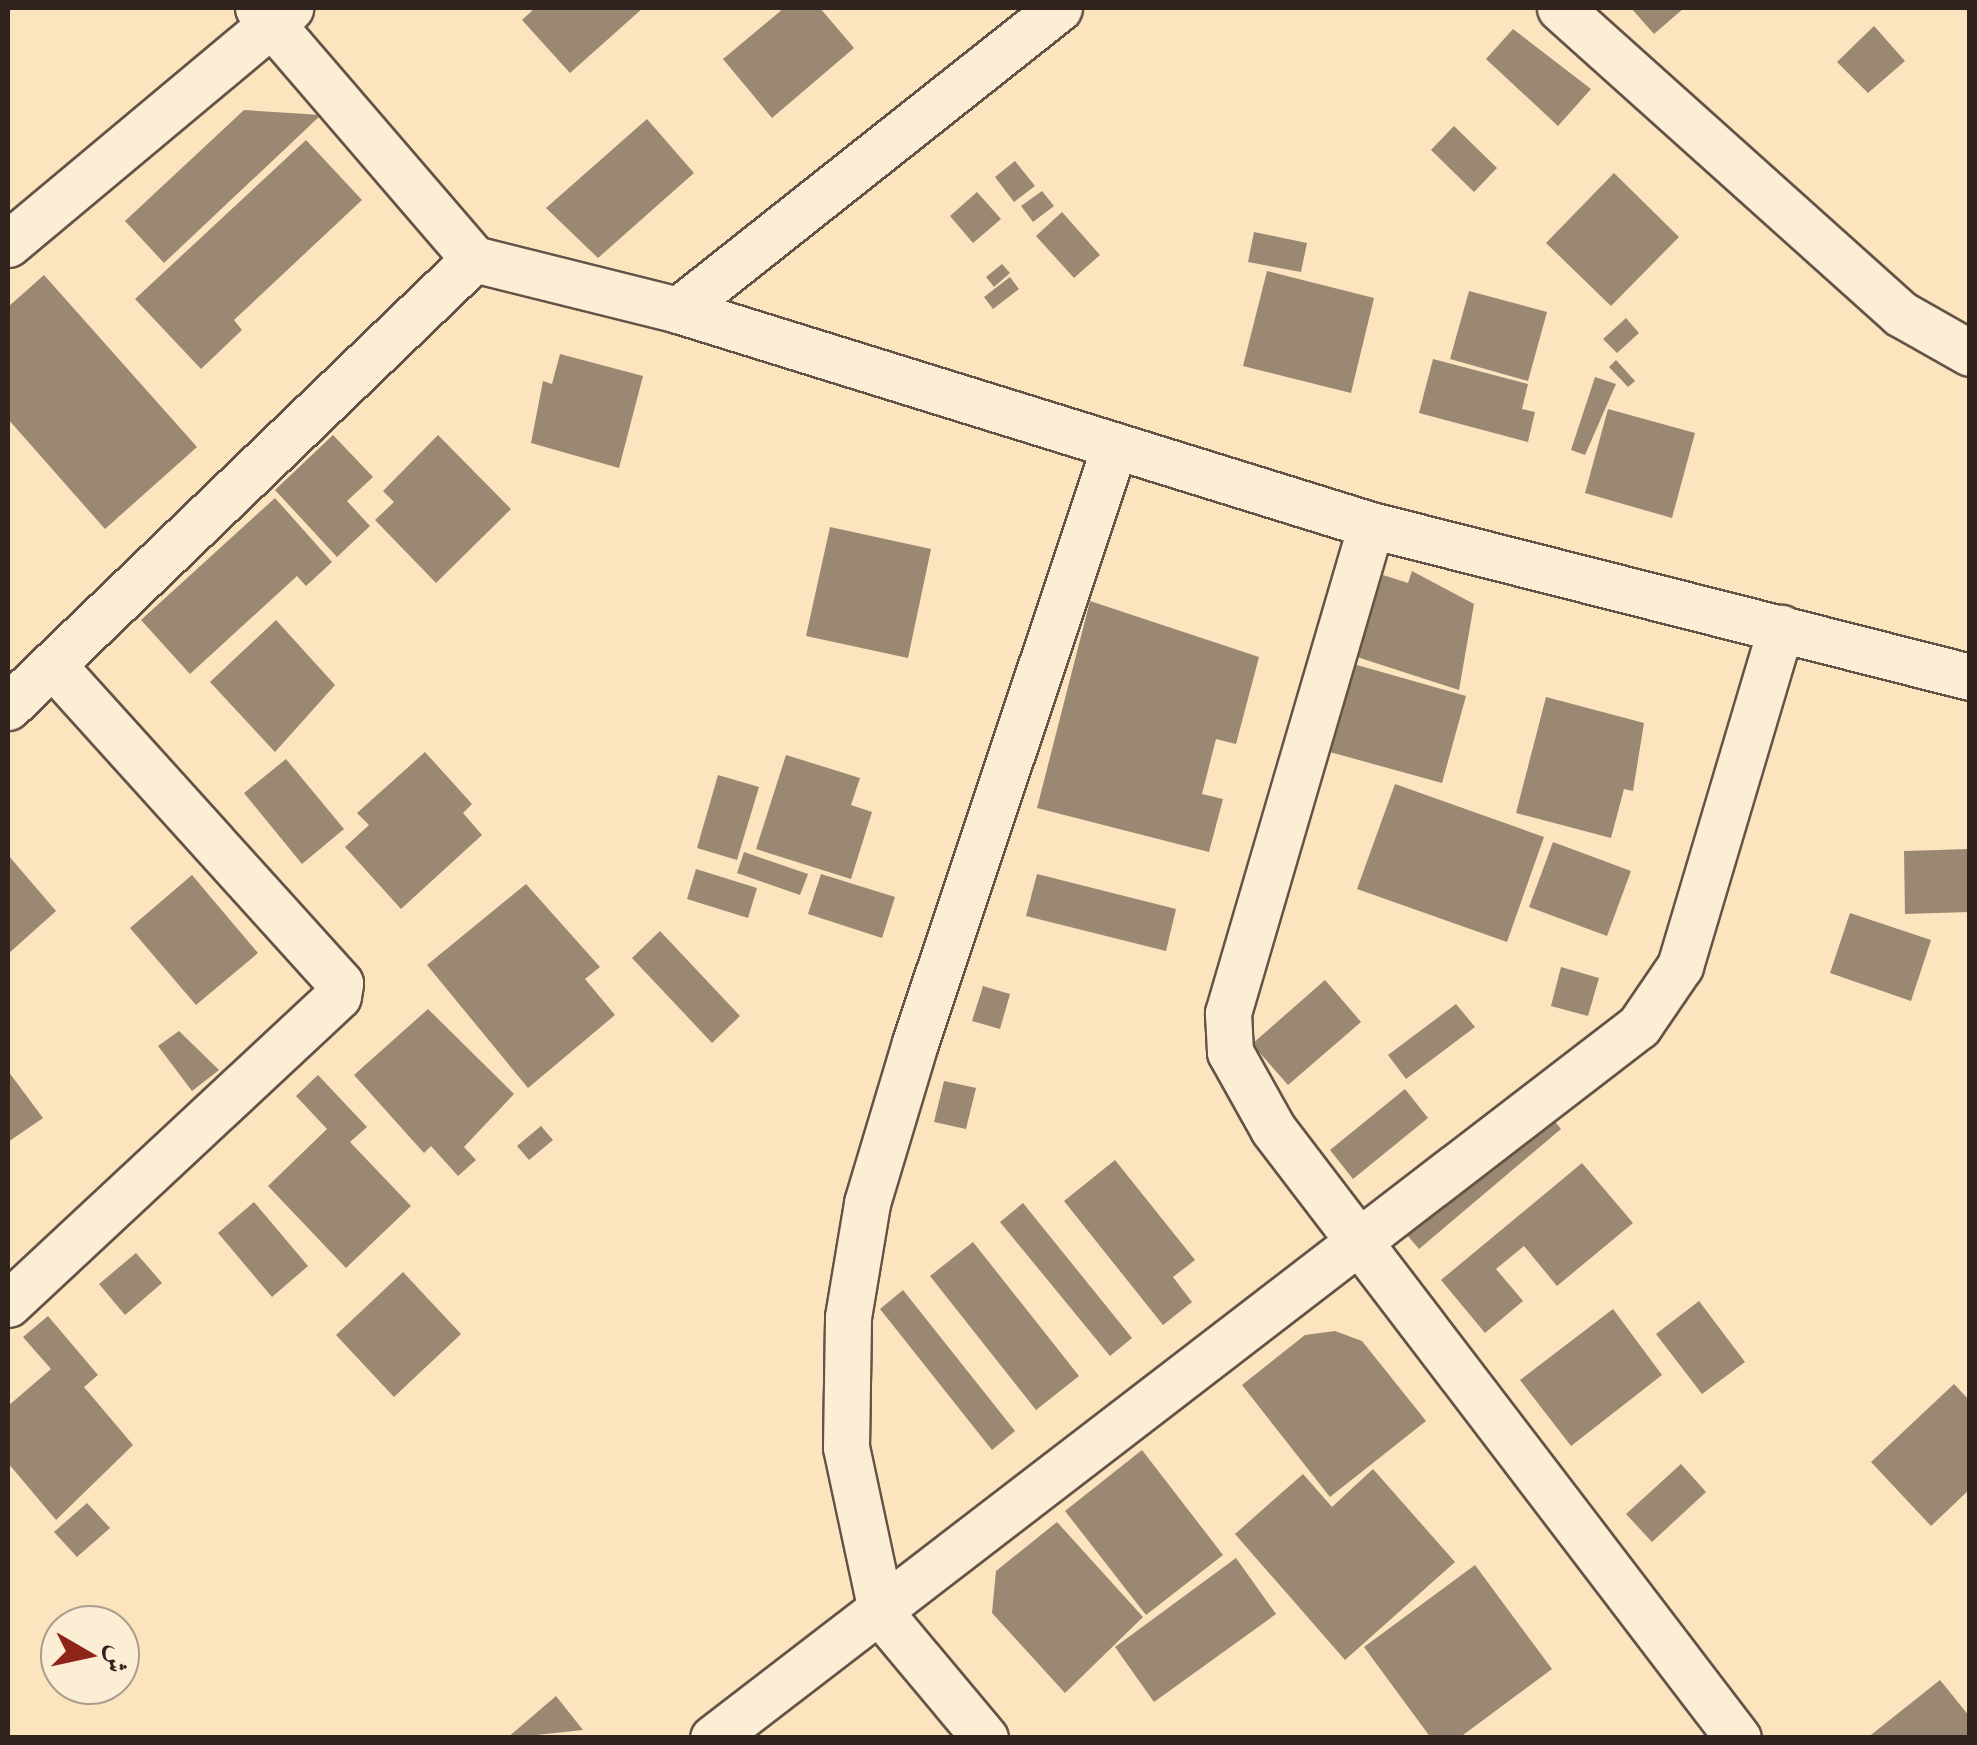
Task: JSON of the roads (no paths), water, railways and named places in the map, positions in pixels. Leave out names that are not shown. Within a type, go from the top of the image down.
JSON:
[{"type":"street","points":[[678,310],[1060,8]]},
{"type":"street","points":[[1560,8],[1902,314],[1970,353]]},
{"type":"street","points":[[8,244],[273,13],[474,258],[678,310],[1113,451],[1371,524],[1970,677]]},
{"type":"street","points":[[8,708],[474,258]]},
{"type":"street","points":[[985,1738],[882,1615],[846,1447],[848,1318],[867,1203],[1113,451]]},
{"type":"street","points":[[1371,524],[1228,1013],[1244,1089],[1362,1236],[1738,1738]]},
{"type":"street","points":[[713,1738],[882,1615],[1362,1236],[1526,1118],[1649,1012],[1680,966],[1781,628]]},
{"type":"street","points":[[8,1304],[338,996],[340,984],[54,666]]}]
